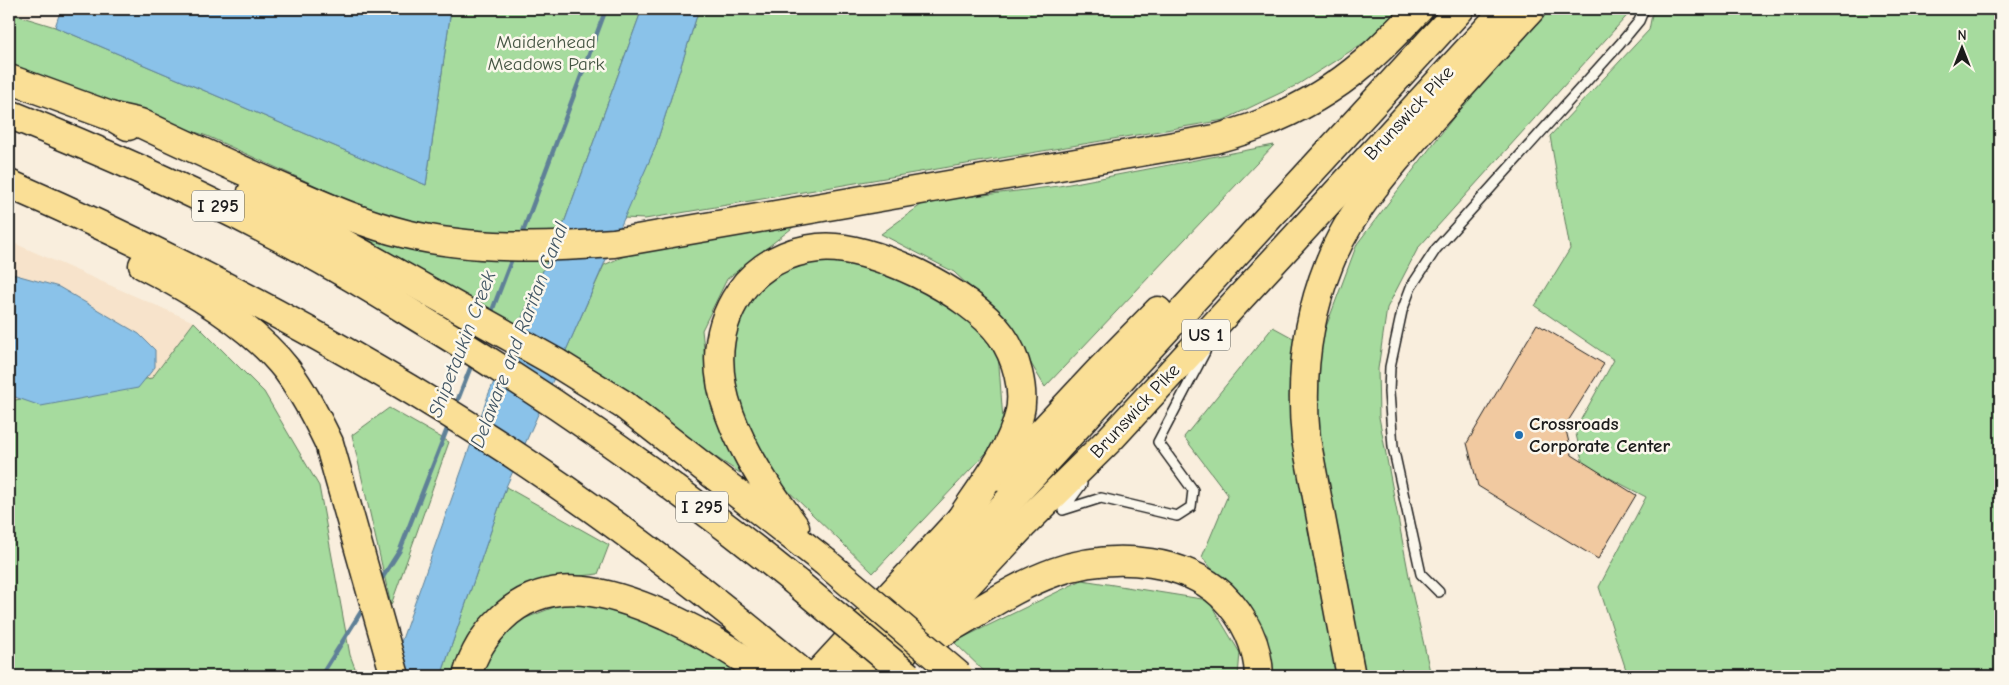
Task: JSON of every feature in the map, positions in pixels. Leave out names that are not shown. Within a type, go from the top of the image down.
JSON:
[{"type":"highway","points":[[9,79],[113,117],[140,123],[227,164],[371,224],[441,240],[510,246],[566,247],[614,243],[1215,140],[1249,130],[1282,117],[1338,84],[1366,62],[1419,9]]},
{"type":"highway","name":"Brunswick Pike","points":[[848,676],[1460,9]]},
{"type":"highway","name":"Brunswick Pike","points":[[881,676],[904,666],[1024,524],[1136,412],[1506,9]]},
{"type":"highway","points":[[1351,676],[1306,439],[1303,407],[1309,338],[1317,300],[1329,264],[1344,233],[1367,196],[1392,163],[1530,9]]},
{"type":"highway","name":"I 295","points":[[9,114],[96,149],[265,229],[333,266],[544,395],[719,519],[904,666]]},
{"type":"highway","points":[[113,117],[555,362],[624,405],[818,555],[959,676]]},
{"type":"highway","points":[[9,184],[113,230],[284,317],[392,379],[499,445],[579,499],[739,620],[806,676]]},
{"type":"highway","points":[[113,230],[124,255],[197,295],[244,329],[287,370],[317,417],[329,444],[395,676]]},
{"type":"highway","points":[[816,676],[1144,324],[1202,270],[1254,232]]},
{"type":"highway","points":[[818,555],[759,475],[742,444],[720,385],[718,360],[727,317],[749,280],[779,259],[819,248],[842,248],[863,251],[898,264],[935,283],[987,319],[1001,336],[1011,354],[1018,373],[1021,394],[1019,415],[1005,449],[958,523]]},
{"type":"highway","points":[[904,666],[941,634],[987,604],[1049,573],[1080,564],[1135,561],[1165,565],[1190,573],[1212,586],[1241,618],[1256,655],[1259,676]]},
{"type":"highway","points":[[467,676],[479,646],[494,626],[508,612],[528,600],[547,593],[568,589],[588,590],[634,602],[686,625],[739,655],[767,676]]},
{"type":"highway","points":[[1337,608],[1339,676]]},
{"type":"lane","points":[[1439,592],[1421,574],[1394,447],[1389,392],[1390,367],[1402,311],[1411,287],[1436,248],[1620,44],[1638,21],[1644,9]]},
{"type":"lane","points":[[1136,412],[1063,510],[1101,498],[1177,516],[1191,507],[1193,490],[1158,442],[1224,315]]},
{"type":"shaded area","points":[[9,241],[194,322],[152,378],[9,401]]},
{"type":"green space","name":"Maidenhead Meadows Park","points":[[451,9],[642,9],[564,223],[517,329],[359,234],[367,209],[207,136],[9,70],[9,13],[55,27],[426,185]]},
{"type":"green space","points":[[699,9],[1401,9],[1376,35],[1297,85],[1224,120],[645,219],[623,218],[655,148]]},
{"type":"green space","points":[[1545,9],[1633,9],[1418,248],[1387,308],[1378,369],[1379,417],[1412,592],[1431,676],[1272,676],[1267,635],[1202,557],[1228,495],[1184,437],[1273,327],[1317,351],[1357,244],[1469,97]]},
{"type":"green space","points":[[1653,9],[1683,9],[1701,14],[1702,9],[2000,9],[2000,676],[1628,676],[1599,587],[1646,497],[1583,464],[1575,430],[1614,360],[1535,306],[1570,249],[1550,136],[1649,30]]},
{"type":"green space","points":[[1274,145],[1045,387],[1005,320],[954,272],[881,234],[925,202],[1059,186]]},
{"type":"green space","points":[[796,225],[727,279],[702,330],[709,395],[740,473],[563,357],[604,265],[631,253]]},
{"type":"green space","points":[[820,253],[864,262],[954,305],[998,352],[1004,434],[873,573],[778,481],[732,399],[735,326],[769,273]]},
{"type":"green space","points":[[194,322],[264,392],[319,486],[350,655],[358,676],[9,676],[9,401],[152,378]]},
{"type":"green space","points":[[389,408],[449,442],[391,605],[352,435]]},
{"type":"green space","points":[[506,487],[609,545],[598,574],[547,580],[502,600],[470,636],[458,676],[441,676]]},
{"type":"green space","points":[[1082,580],[1208,600],[1240,653],[1238,676],[989,676],[954,642]]},
{"type":"green space","points":[[572,600],[634,608],[699,644],[741,676],[478,676],[478,670],[516,622]]},
{"type":"water","points":[[61,9],[451,9],[426,185],[55,27]]},
{"type":"water","name":"Delaware and Raritan Canal","points":[[642,9],[699,9],[655,148],[506,487],[441,676],[389,676],[489,393],[564,223]]},
{"type":"water","points":[[9,273],[59,287],[139,334],[155,350],[155,367],[138,388],[41,406],[9,395]]},
{"type":"building","name":"Crossroads Corporate Center","points":[[1537,324],[1604,364],[1565,426],[1572,455],[1636,495],[1598,559],[1478,486],[1467,443]]},
{"type":"waterway","name":"Shipetaukin Creek","points":[[521,237],[606,9]]},
{"type":"waterway","name":"Shipetaukin Creek","points":[[490,316],[513,256]]},
{"type":"waterway","name":"Shipetaukin Creek","points":[[455,407],[473,361]]},
{"type":"waterway","name":"Shipetaukin Creek","points":[[379,583],[400,550],[449,424]]},
{"type":"waterway","name":"Shipetaukin Creek","points":[[321,676],[364,607]]},
{"type":"place","name":"Crossroads Corporate Center","points":[[1519,435]]}]
